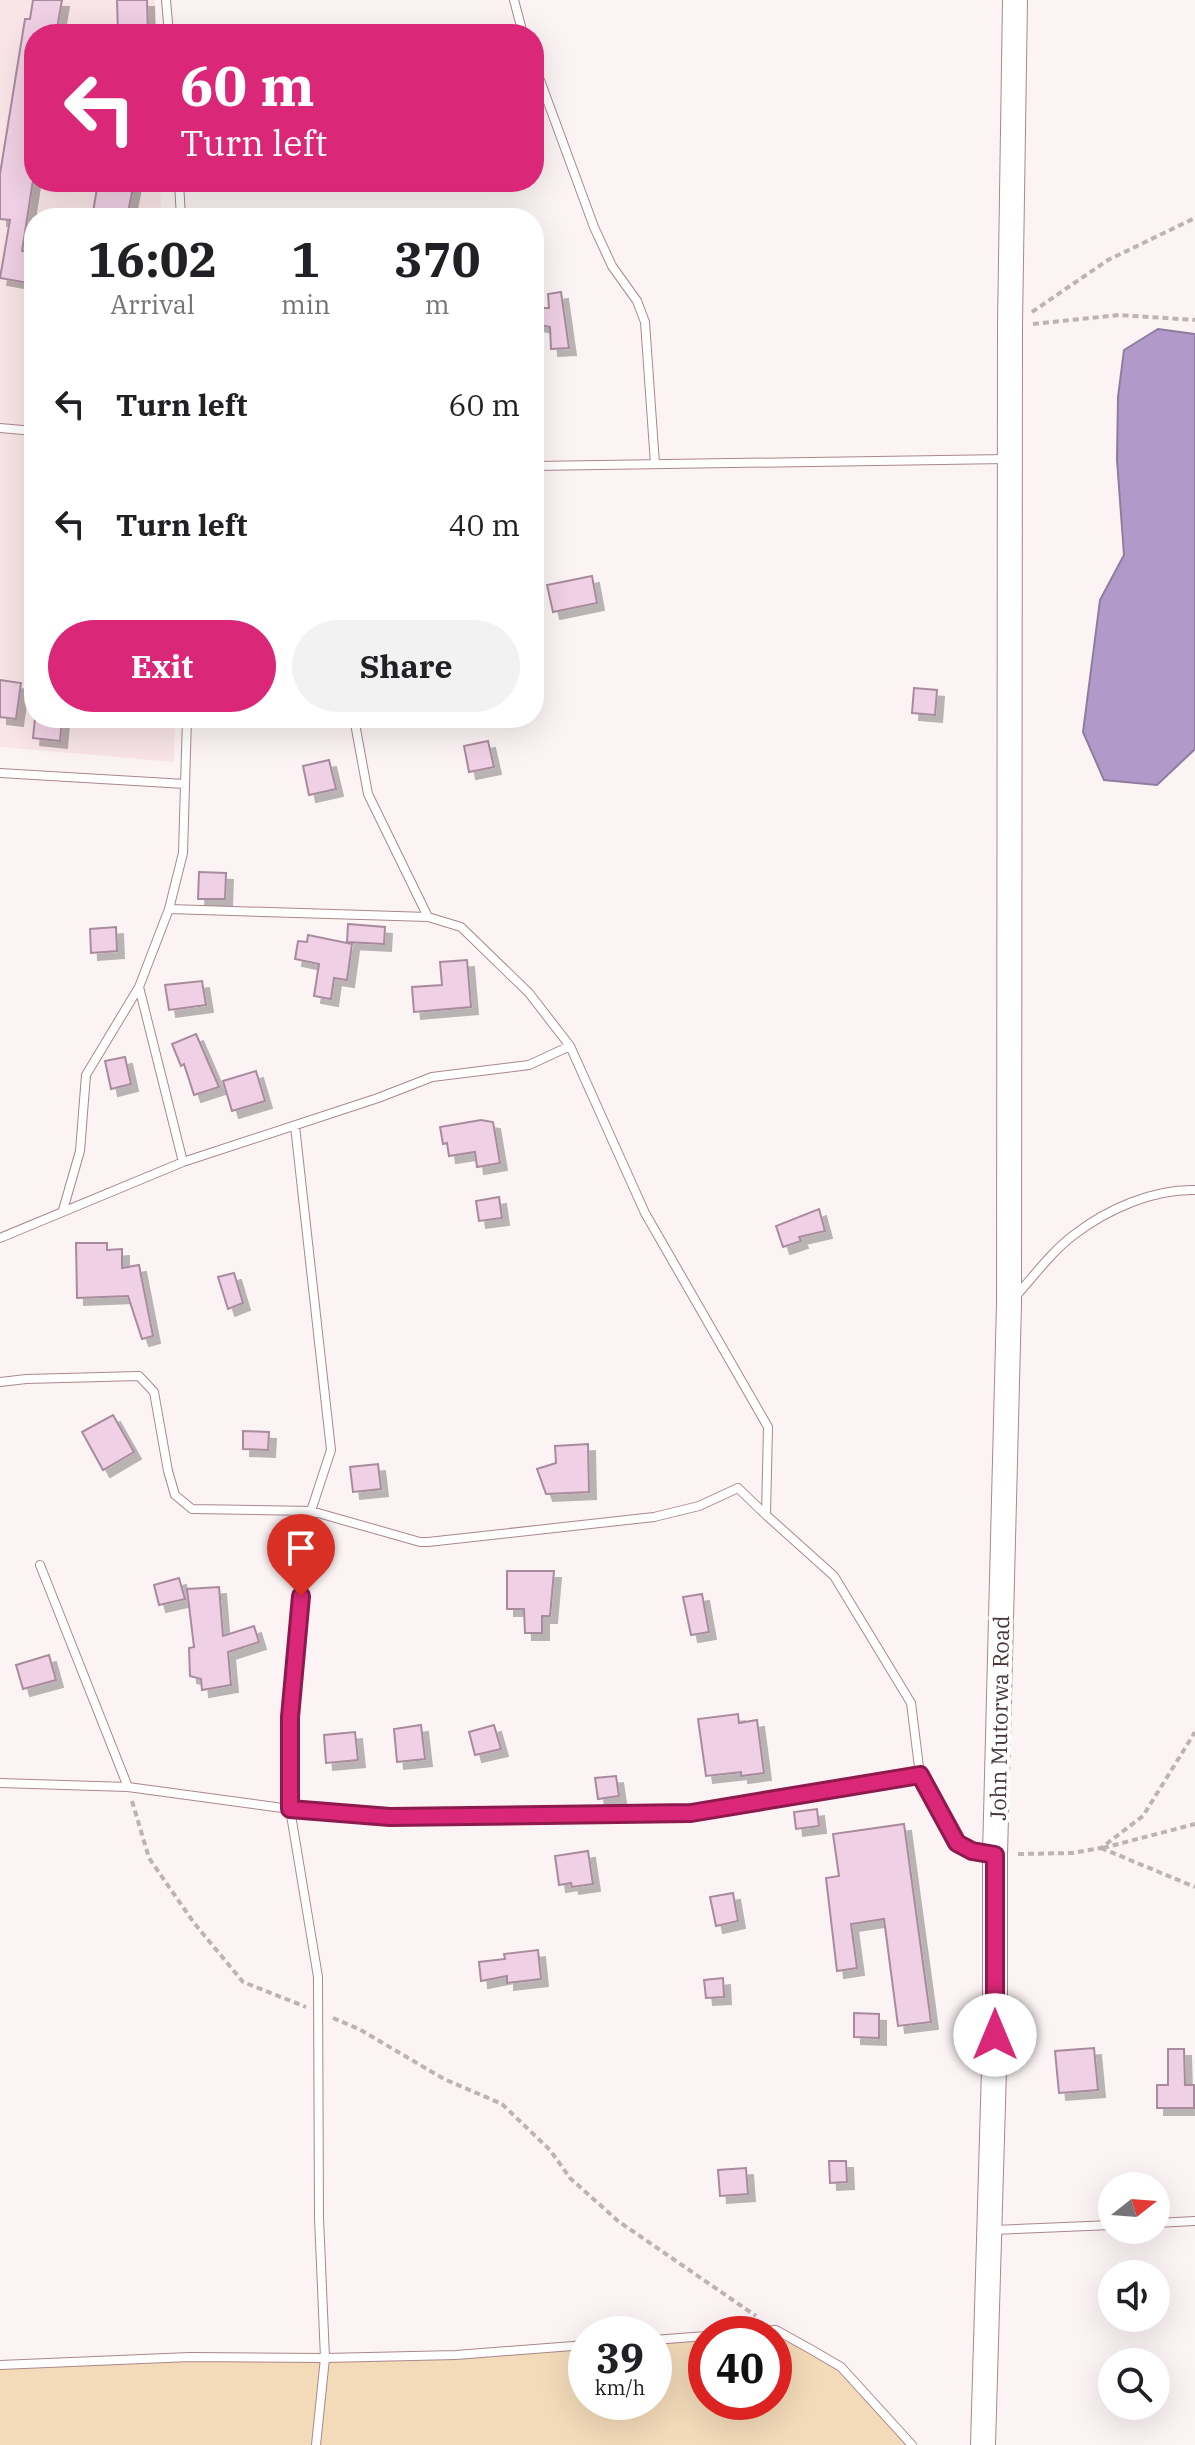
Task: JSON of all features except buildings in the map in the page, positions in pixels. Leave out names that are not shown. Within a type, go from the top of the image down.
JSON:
[{"type":"street","name":"John Mutorwa Road","points":[[983,2445],[995,2035],[995,1855],[1009,1303],[1010,326],[1015,0]]},
{"type":"lane","points":[[166,0],[168,24]]},
{"type":"lane","points":[[514,0],[520,24]]},
{"type":"lane","points":[[544,91],[594,227],[612,266],[642,311],[655,464]]},
{"type":"lane","points":[[0,428],[24,430]]},
{"type":"lane","points":[[544,466],[1012,459]]},
{"type":"lane","points":[[63,1210],[80,1151],[86,1075],[139,987],[169,909],[183,853],[187,728]]},
{"type":"lane","points":[[356,728],[368,794],[428,917]]},
{"type":"lane","points":[[0,773],[185,784]]},
{"type":"lane","points":[[169,909],[428,917],[461,927],[529,993],[570,1046],[645,1213],[768,1427],[766,1515]]},
{"type":"lane","points":[[139,987],[183,1162]]},
{"type":"lane","points":[[0,1238],[183,1162],[432,1077],[529,1065],[570,1046]]},
{"type":"lane","points":[[295,1126],[331,1450],[311,1511],[294,1652],[290,1717],[290,1809],[318,1977],[319,2218],[325,2358],[316,2445]]},
{"type":"lane","points":[[1009,1303],[1073,1235],[1109,1212],[1179,1190],[1195,1190]]},
{"type":"lane","points":[[0,1382],[139,1376],[154,1392],[175,1495],[192,1509],[311,1511],[420,1542],[654,1517],[699,1506],[738,1488],[834,1576],[911,1703],[920,1775],[957,1843],[972,1851],[995,1855]]},
{"type":"lane","points":[[40,1565],[128,1787]]},
{"type":"lane","points":[[0,1783],[128,1787],[290,1809],[390,1817],[691,1813],[920,1775]]},
{"type":"lane","points":[[1170,2222],[1195,2221]]},
{"type":"lane","points":[[989,2230],[1098,2226]]},
{"type":"lane","points":[[792,2339],[841,2367],[912,2445]]},
{"type":"lane","points":[[0,2365],[190,2357],[456,2355],[568,2346]]},
{"type":"path","points":[[1010,326],[1108,260],[1195,218]]},
{"type":"path","points":[[1010,326],[1119,315],[1195,320]]},
{"type":"path","points":[[1101,1848],[1143,1816],[1195,1732]]},
{"type":"path","points":[[128,1787],[149,1858],[194,1923],[243,1982],[359,2029],[444,2079],[502,2104],[550,2150],[570,2178],[618,2221],[756,2316]]},
{"type":"path","points":[[995,1855],[1072,1853],[1195,1824]]},
{"type":"path","points":[[1101,1848],[1195,1887]]},
{"type":"shaded area","points":[[0,0],[155,0],[156,24],[24,24],[24,192],[160,192],[161,208],[24,208],[24,728],[175,728],[174,762],[0,747]]},
{"type":"shaded area","points":[[1158,329],[1195,334],[1195,749],[1157,785],[1104,780],[1083,732],[1100,600],[1124,555],[1117,460],[1118,397],[1124,350]]},
{"type":"shaded area","points":[[688,2337],[688,2420],[792,2420],[792,2339],[841,2367],[912,2445],[0,2445],[0,2365],[190,2357],[325,2358],[568,2347],[568,2420],[672,2420],[672,2339]]},
{"type":"route","points":[[301,1596],[290,1717],[290,1809],[390,1817],[691,1813],[920,1775],[957,1843],[972,1851],[995,1855],[995,2035]]}]
